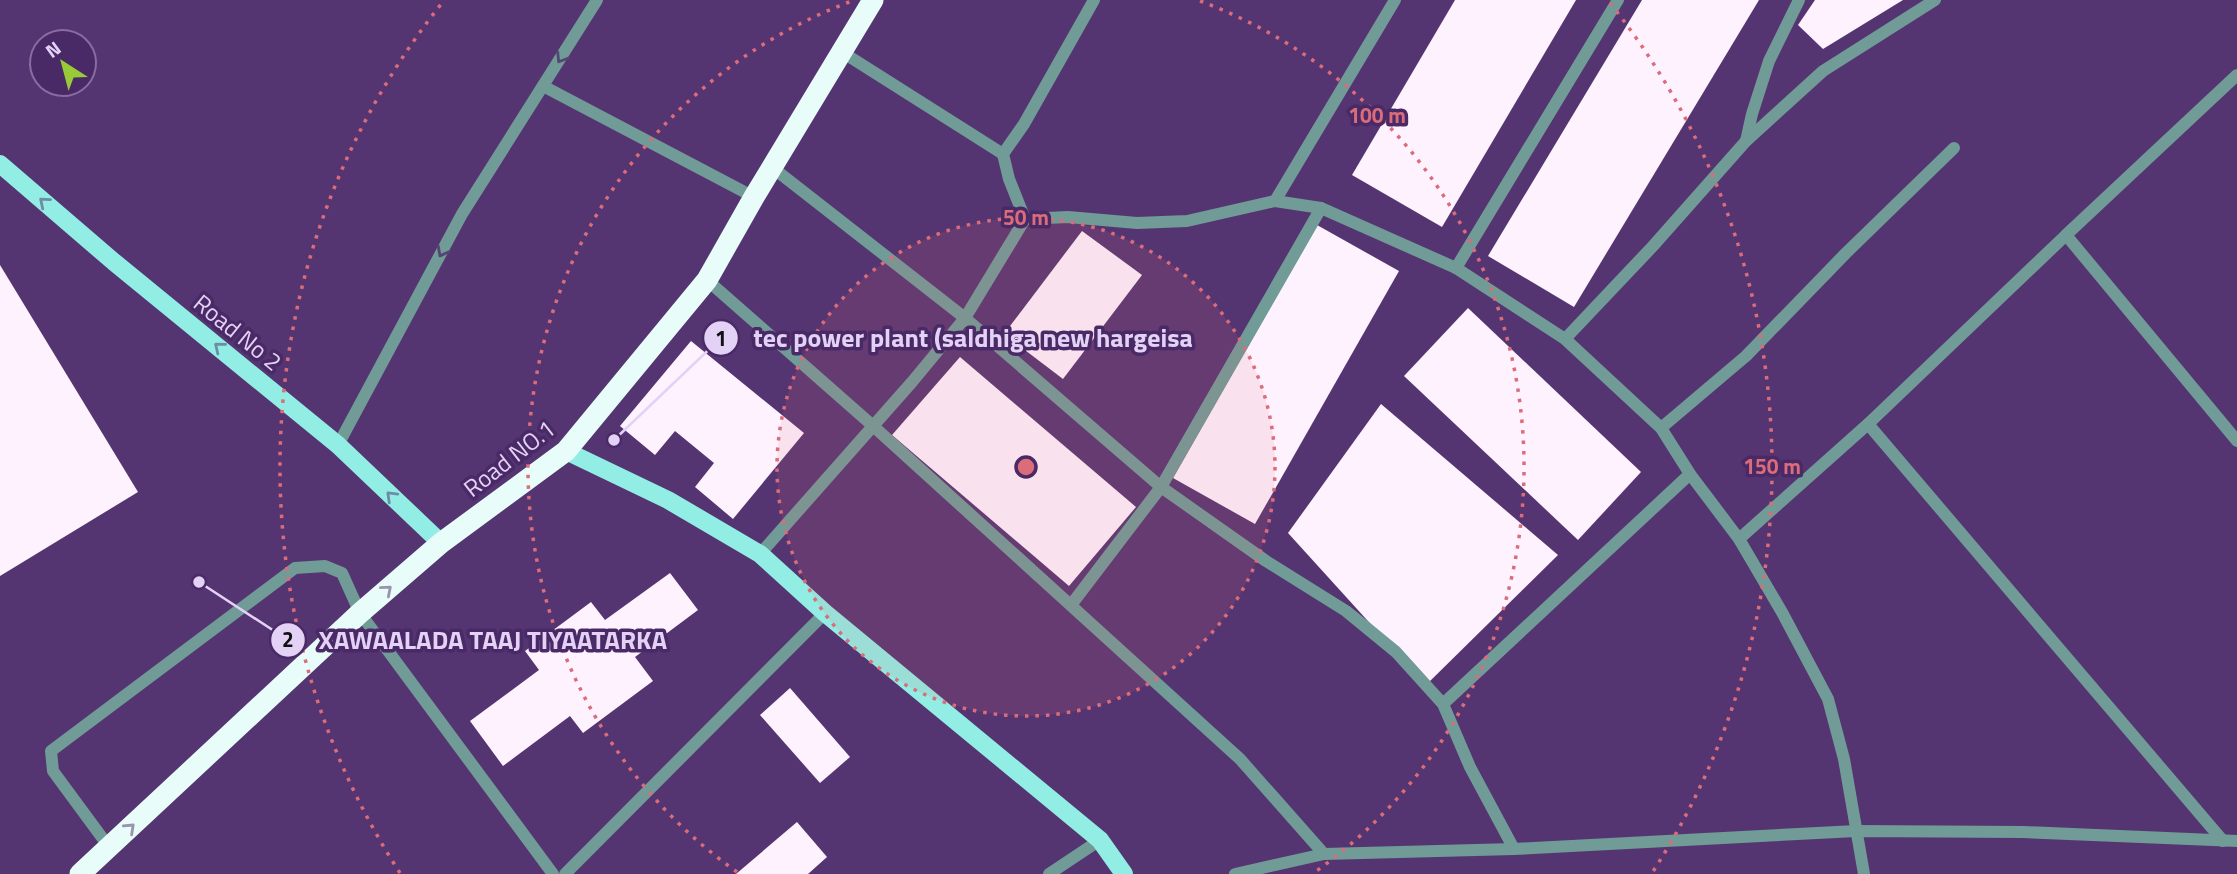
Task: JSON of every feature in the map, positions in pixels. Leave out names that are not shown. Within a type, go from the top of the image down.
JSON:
[{"type":"highway","name":"Road NO.1","points":[[80,874],[360,613],[440,543],[566,451],[707,280],[873,0]]},
{"type":"main road","name":"Road No 2","points":[[3,172],[338,445],[440,543]]},
{"type":"main road","points":[[566,451],[667,500],[760,554],[825,613],[1100,840],[1124,874]]},
{"type":"street","points":[[338,445],[462,214],[597,0]]},
{"type":"street","points":[[1003,154],[1024,124],[1094,0]]},
{"type":"street","points":[[1275,201],[1395,0]]},
{"type":"street","points":[[1456,268],[1618,0]]},
{"type":"street","points":[[1746,141],[1769,61],[1799,0]]},
{"type":"street","points":[[1565,339],[1653,246],[1746,141],[1823,71],[1935,0]]},
{"type":"street","points":[[842,52],[1003,154],[1009,179],[1025,219]]},
{"type":"street","points":[[1739,539],[1868,424],[2237,75]]},
{"type":"street","points":[[543,86],[754,197]]},
{"type":"street","points":[[1661,428],[1746,356],[1846,253],[1954,148]]},
{"type":"street","points":[[773,168],[965,318],[1161,487],[1266,561],[1346,611],[1395,652],[1443,705],[1469,767],[1514,849]]},
{"type":"street","points":[[1025,219],[1068,217],[1137,223],[1187,221],[1275,201],[1321,208],[1456,268],[1565,339],[1661,428],[1690,474],[1739,539],[1783,614],[1828,699],[1844,759],[1864,874]]},
{"type":"street","points":[[1071,605],[1161,487],[1321,208]]},
{"type":"street","points":[[760,554],[965,318],[1025,219]]},
{"type":"street","points":[[2066,235],[2237,441]]},
{"type":"street","points":[[707,280],[872,425],[1240,759],[1324,854]]},
{"type":"street","points":[[1868,424],[2223,841]]},
{"type":"street","points":[[1443,705],[1690,474]]},
{"type":"street","points":[[109,847],[53,771],[51,751],[295,568],[325,566],[342,573],[360,613],[553,874]]},
{"type":"street","points":[[565,874],[825,613]]},
{"type":"street","points":[[1236,874],[1324,854],[1514,849],[1856,831],[2024,832],[2237,841]]},
{"type":"street","points":[[1049,874],[1100,840]]},
{"type":"building","points":[[1455,0],[1576,0],[1442,227],[1352,175]]},
{"type":"building","points":[[1642,0],[1759,0],[1574,307],[1488,256]]},
{"type":"building","points":[[1815,0],[1903,0],[1823,49],[1798,25]]},
{"type":"building","points":[[1317,225],[1399,271],[1255,524],[1173,478]]},
{"type":"building","points":[[1082,231],[1142,275],[1063,379],[1004,334]]},
{"type":"building","points":[[0,265],[138,492],[0,576]]},
{"type":"building","points":[[1468,308],[1641,472],[1578,540],[1404,376]]},
{"type":"building","points":[[691,341],[804,433],[733,519],[695,487],[714,463],[675,431],[655,455],[620,426]]},
{"type":"building","points":[[960,357],[1136,507],[1069,586],[892,435]]},
{"type":"building","points":[[1381,404],[1558,555],[1426,685],[1288,533]]},
{"type":"building","points":[[670,573],[698,610],[635,657],[653,681],[583,733],[570,716],[503,766],[470,721],[539,670],[525,651],[591,602],[605,620]]},
{"type":"building","points":[[790,688],[850,757],[820,783],[760,715]]},
{"type":"building","points":[[797,822],[827,857],[808,874],[736,874]]},
{"type":"place","name":"tec power plant (saldhiga new hargeisa","points":[[614,440]]},
{"type":"place","name":"XAWAALADA TAAJ TIYAATARKA","points":[[199,582]]}]
